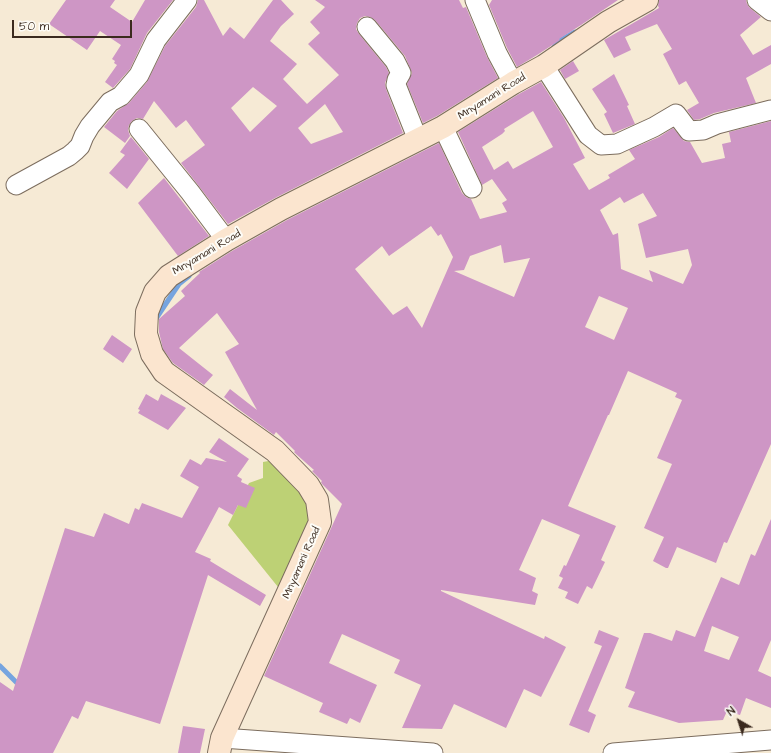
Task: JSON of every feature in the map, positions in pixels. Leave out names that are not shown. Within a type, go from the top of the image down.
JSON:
[{"type":"street","points":[[16,184],[69,156],[80,146],[90,126],[110,102],[121,96],[139,75],[156,40],[187,0]]},
{"type":"street","points":[[474,0],[512,84]]},
{"type":"street","name":"Mnyamani Road","points":[[220,746],[320,522],[317,500],[308,484],[275,451],[164,372],[152,354],[146,334],[147,312],[155,292],[169,276],[226,240],[281,210],[443,127],[544,66],[608,22],[647,0]]},
{"type":"street","points":[[758,0],[771,11]]},
{"type":"street","points":[[367,26],[402,72],[396,80],[396,85],[418,140]]},
{"type":"street","points":[[544,66],[588,134],[602,145],[617,144],[654,127],[676,114],[689,131],[703,130],[717,124],[771,110]]},
{"type":"street","points":[[443,127],[472,188]]},
{"type":"street","points":[[139,129],[190,192],[226,240]]},
{"type":"street","points":[[613,753],[771,740]]},
{"type":"street","points":[[220,746],[433,753]]},
{"type":"green space","points":[[274,460],[305,486],[309,521],[297,556],[278,587],[228,525],[249,483],[263,478],[263,462]]},
{"type":"building","points":[[66,0],[115,0],[110,7],[132,22],[145,0],[173,0],[147,33],[130,69],[113,88],[105,82],[117,65],[112,59],[121,45],[100,31],[87,50],[49,24]]},
{"type":"building","points":[[198,0],[204,0],[223,36],[230,27],[244,39],[273,0],[281,0],[294,14],[281,26],[270,41],[297,64],[283,79],[307,104],[339,75],[308,44],[320,33],[310,22],[325,7],[315,0],[459,0],[463,8],[466,7],[487,57],[498,78],[437,116],[423,123],[407,84],[412,73],[405,56],[375,20],[365,16],[360,18],[356,29],[386,67],[389,73],[385,83],[386,89],[403,133],[275,198],[228,224],[181,163],[205,145],[186,120],[176,128],[154,101],[143,119],[137,118],[129,125],[128,130],[130,136],[125,143],[104,127],[117,111],[129,103],[147,82],[165,46],[196,7]],"holes":[[[253,87],[277,106],[250,132],[231,108]],[[325,104],[343,132],[311,144],[298,128]]]},
{"type":"building","points":[[492,0],[618,0],[559,39],[560,40],[517,67],[507,48],[489,5]]},
{"type":"building","points":[[659,0],[746,0],[750,8],[761,17],[740,35],[753,55],[771,45],[771,64],[746,78],[756,103],[714,113],[694,120],[687,110],[699,103],[686,81],[679,85],[663,54],[672,49],[657,24],[625,37],[631,50],[614,58],[604,40],[659,8]]},
{"type":"building","points":[[573,61],[579,71],[565,79],[560,70]]},
{"type":"building","points":[[614,74],[629,105],[627,106],[635,124],[613,133],[604,114],[607,112],[592,89]]},
{"type":"building","points":[[541,82],[564,118],[585,158],[573,164],[589,190],[610,178],[608,175],[635,159],[629,150],[659,137],[673,128],[684,141],[690,142],[702,163],[725,158],[722,144],[731,142],[729,132],[771,121],[771,444],[727,543],[724,542],[716,563],[677,547],[668,568],[666,568],[653,561],[664,537],[644,528],[672,464],[657,458],[682,400],[675,397],[677,393],[628,371],[568,506],[616,526],[601,560],[605,562],[592,589],[587,586],[578,604],[565,598],[568,592],[558,588],[563,578],[559,576],[564,565],[566,566],[580,535],[542,519],[519,570],[536,578],[532,591],[538,594],[535,605],[441,590],[544,639],[545,636],[566,647],[541,697],[524,689],[506,728],[454,704],[442,729],[402,728],[421,685],[394,673],[400,660],[342,634],[329,663],[377,685],[360,723],[350,718],[347,724],[319,712],[323,703],[264,676],[342,504],[322,484],[322,481],[312,471],[314,470],[294,452],[295,451],[276,432],[274,435],[224,397],[230,389],[257,410],[225,352],[239,344],[217,313],[179,348],[213,375],[204,385],[173,363],[163,349],[159,332],[159,319],[185,296],[181,291],[200,273],[199,272],[232,251],[287,220],[439,143],[462,193],[471,199],[480,219],[507,212],[502,203],[507,200],[492,179],[482,185],[458,132]],"holes":[[[533,111],[553,147],[513,169],[508,161],[494,170],[482,147],[502,134],[505,131],[504,129]],[[643,193],[657,216],[638,224],[646,258],[688,249],[692,265],[683,284],[649,270],[653,282],[621,269],[618,233],[613,235],[600,210],[620,197],[624,203]],[[431,226],[438,236],[441,234],[453,257],[422,328],[407,306],[393,315],[355,269],[382,246],[389,256]],[[501,245],[504,263],[530,258],[514,297],[454,271],[464,270],[470,256]],[[599,296],[628,308],[614,340],[585,327]]]},
{"type":"building","points":[[131,137],[149,159],[127,189],[109,173],[125,155],[120,152]]},
{"type":"building","points":[[164,178],[209,236],[178,256],[138,203]]},
{"type":"building","points":[[112,335],[132,349],[123,363],[103,349]]},
{"type":"building","points":[[146,394],[158,401],[161,394],[186,408],[168,430],[138,413],[140,410],[138,409]]},
{"type":"building","points":[[219,438],[249,459],[237,476],[242,479],[241,482],[255,488],[246,508],[238,505],[233,515],[219,507],[195,552],[211,559],[210,561],[266,595],[260,606],[208,575],[160,724],[86,701],[78,719],[72,716],[53,753],[0,753],[0,682],[13,691],[65,528],[94,537],[104,513],[129,524],[135,508],[139,510],[142,503],[182,518],[199,487],[180,476],[190,459],[201,465],[206,458],[227,462],[209,452]]},
{"type":"building","points":[[771,519],[771,640],[758,671],[771,677],[771,708],[746,698],[740,715],[727,711],[723,720],[679,723],[628,707],[635,692],[625,688],[644,633],[650,633],[672,641],[676,630],[695,637],[721,577],[739,585],[751,554],[755,556]],"holes":[[[712,626],[739,637],[729,660],[704,651]]]},
{"type":"building","points":[[599,630],[619,638],[588,711],[596,715],[589,733],[569,725],[602,646],[594,643]]},
{"type":"building","points":[[183,726],[205,729],[200,753],[178,753]]},
{"type":"waterway","points":[[554,47],[561,40],[575,32]]},
{"type":"waterway","points":[[155,320],[179,284],[189,276]]},
{"type":"waterway","points":[[0,666],[20,686]]}]
